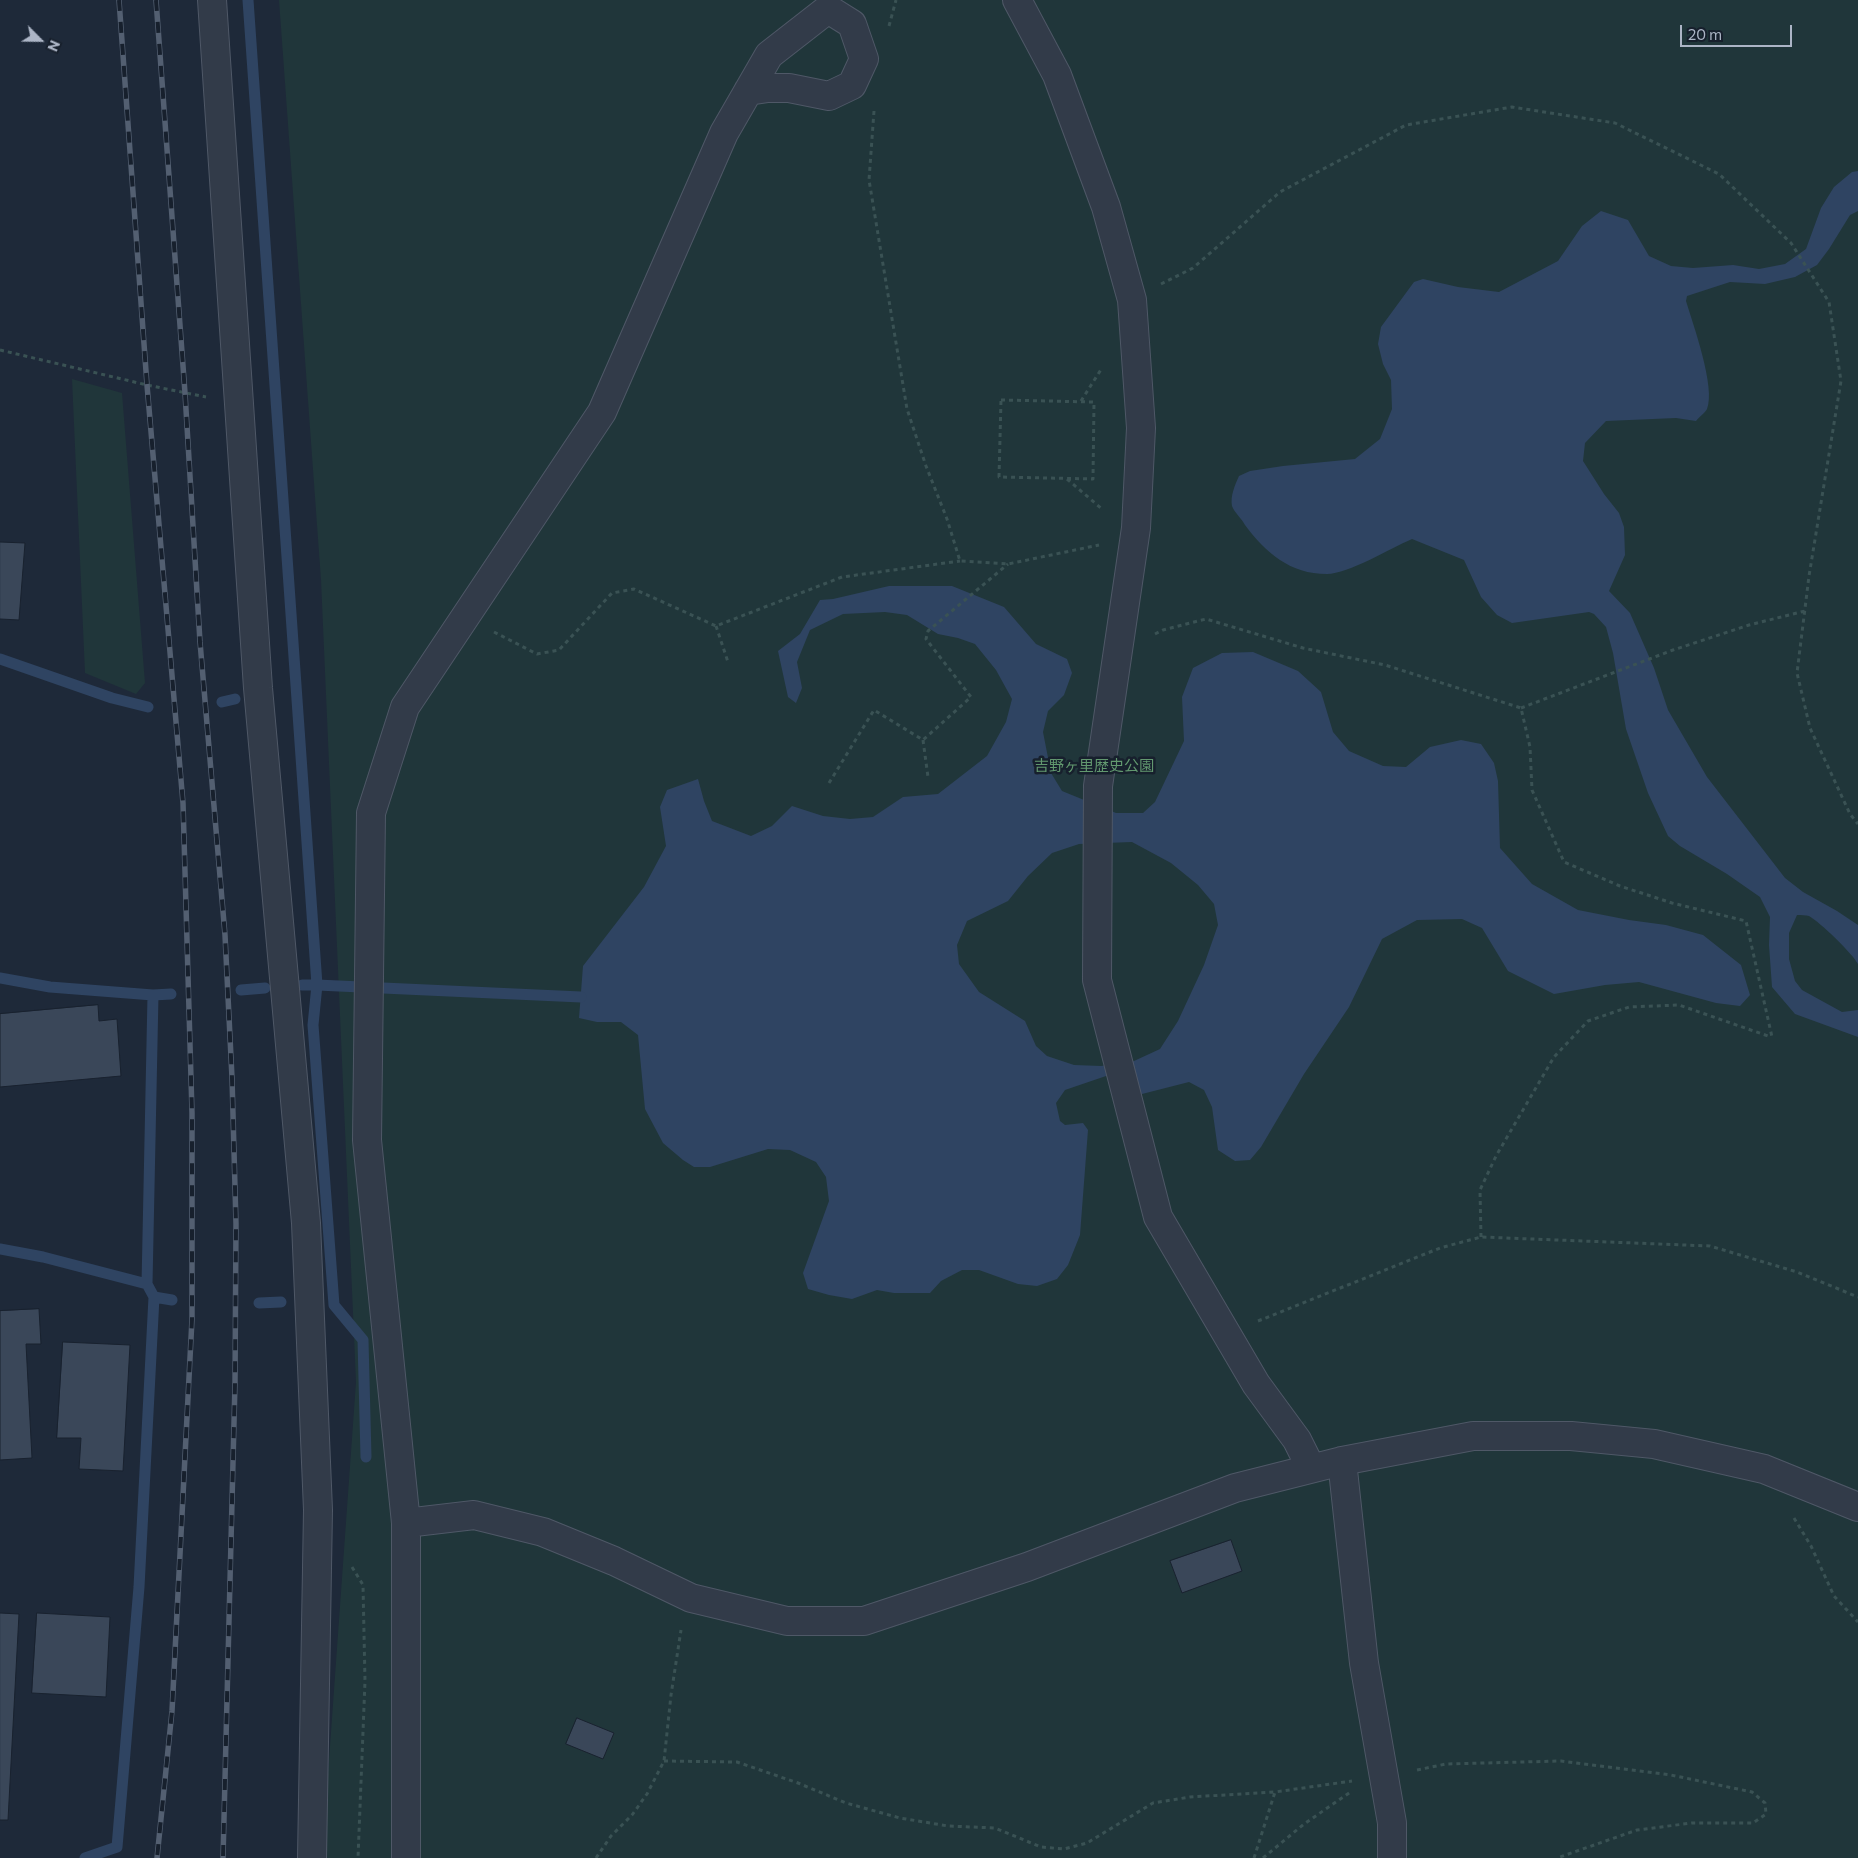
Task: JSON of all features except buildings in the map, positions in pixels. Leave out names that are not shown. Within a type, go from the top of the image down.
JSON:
[{"type":"street","points":[[212,0],[258,688],[306,1223],[318,1510],[312,1858]]},
{"type":"street","points":[[1017,0],[1057,75],[1106,207],[1132,300],[1141,428],[1134,538],[1098,786],[1097,980],[1158,1217],[1256,1384],[1297,1440],[1311,1468]]},
{"type":"street","points":[[406,1858],[406,1523],[367,1140],[371,813],[405,707],[602,412],[724,132],[769,55],[838,4],[852,24],[864,58],[852,85],[829,96],[788,88],[768,88],[748,92]]},
{"type":"street","points":[[406,1523],[474,1515],[542,1532],[614,1561],[687,1595],[787,1621],[864,1622],[1027,1567],[1235,1488],[1342,1461],[1473,1436],[1571,1436],[1654,1444],[1764,1469],[1858,1508]]},
{"type":"street","points":[[1342,1461],[1364,1663],[1374,1778],[1392,1823],[1392,1858]]},
{"type":"path","points":[[889,28],[896,0]]},
{"type":"path","points":[[875,103],[871,132],[869,180],[907,409],[960,561]]},
{"type":"path","points":[[1132,300],[1193,268],[1280,192],[1406,125],[1512,107],[1615,122],[1719,174],[1791,243],[1829,302],[1841,381],[1812,557],[1797,672],[1810,728],[1850,814],[1858,824]]},
{"type":"path","points":[[0,350],[147,385],[239,403]]},
{"type":"path","points":[[1067,478],[1093,479],[1094,402],[1001,400],[999,477],[1067,478],[1134,538]]},
{"type":"path","points":[[466,617],[537,654],[559,650],[612,593],[634,589],[716,626],[842,577],[960,561],[1008,564],[1134,538]]},
{"type":"path","points":[[924,740],[971,697],[926,639],[928,631],[1008,564]]},
{"type":"path","points":[[1117,658],[1163,630],[1206,619],[1303,648],[1385,665],[1521,708],[1673,650],[1749,625],[1805,611]]},
{"type":"path","points":[[716,626],[728,662]]},
{"type":"path","points":[[1481,1237],[1480,1190],[1496,1156],[1554,1057],[1588,1021],[1629,1007],[1679,1005],[1772,1037],[1746,921],[1672,903],[1620,886],[1564,862],[1532,790],[1530,747],[1521,708]]},
{"type":"path","points":[[829,783],[874,710],[924,740]]},
{"type":"path","points":[[924,740],[928,776]]},
{"type":"path","points":[[1227,1333],[1440,1248],[1481,1237],[1710,1246],[1797,1272],[1858,1298]]},
{"type":"path","points":[[1792,1515],[1811,1546],[1834,1596],[1858,1622]]},
{"type":"path","points":[[347,1559],[362,1585],[365,1681],[358,1858]]},
{"type":"path","points":[[596,1858],[611,1836],[632,1815],[647,1794],[664,1761],[670,1695],[687,1595]]},
{"type":"path","points":[[664,1761],[737,1762],[798,1783],[846,1803],[900,1818],[948,1826],[995,1828],[1041,1847],[1064,1849],[1087,1844],[1153,1803],[1190,1797],[1275,1792],[1374,1778],[1446,1764],[1561,1761],[1671,1775],[1752,1792],[1765,1803],[1766,1814],[1753,1823],[1692,1823],[1637,1830],[1556,1858]]},
{"type":"path","points":[[1263,1858],[1304,1824],[1374,1778]]},
{"type":"path","points":[[1254,1858],[1275,1792]]},
{"type":"green space","name":"吉野ヶ里歴史公園","points":[[279,0],[1858,0],[1858,1858],[322,1858],[356,1382],[321,580]]},
{"type":"green space","points":[[72,379],[122,393],[145,683],[136,694],[85,673]]},
{"type":"water","points":[[1858,171],[1858,211],[1850,215],[1817,265],[1795,277],[1765,284],[1730,282],[1687,296],[1686,301],[1706,372],[1709,399],[1705,412],[1696,421],[1676,418],[1606,421],[1585,443],[1583,461],[1604,494],[1619,513],[1624,527],[1625,555],[1609,591],[1630,613],[1654,668],[1668,710],[1707,777],[1785,878],[1803,892],[1858,925],[1858,964],[1843,946],[1814,919],[1808,916],[1797,915],[1789,933],[1789,959],[1795,981],[1802,990],[1842,1012],[1858,1010],[1858,1037],[1795,1014],[1772,987],[1769,945],[1770,917],[1760,897],[1727,874],[1680,846],[1668,836],[1648,793],[1626,729],[1613,653],[1606,627],[1594,614],[1589,612],[1512,623],[1497,615],[1481,597],[1464,560],[1412,539],[1358,565],[1336,573],[1314,573],[1302,570],[1280,560],[1261,544],[1234,511],[1232,498],[1239,476],[1250,471],[1355,459],[1380,439],[1392,409],[1391,380],[1383,364],[1378,344],[1381,327],[1414,282],[1423,279],[1458,287],[1499,292],[1558,261],[1582,226],[1601,211],[1628,220],[1649,256],[1671,266],[1693,268],[1733,265],[1759,269],[1785,264],[1806,249],[1821,208],[1834,187],[1852,172]]},
{"type":"water","points":[[889,586],[952,586],[1004,607],[1036,644],[1067,659],[1072,673],[1064,695],[1048,711],[1043,732],[1051,773],[1062,791],[1116,813],[1143,813],[1155,802],[1184,741],[1182,697],[1193,668],[1222,653],[1253,652],[1298,671],[1321,692],[1333,732],[1349,751],[1383,766],[1406,767],[1430,747],[1461,740],[1481,744],[1494,763],[1498,781],[1500,848],[1532,884],[1578,910],[1666,925],[1703,935],[1741,965],[1750,995],[1740,1006],[1716,1003],[1639,982],[1605,985],[1554,994],[1508,971],[1482,928],[1462,919],[1417,920],[1382,939],[1349,1007],[1304,1074],[1261,1147],[1250,1160],[1235,1161],[1218,1150],[1212,1107],[1204,1090],[1189,1082],[1142,1094],[1106,1076],[1065,1090],[1056,1103],[1060,1121],[1065,1125],[1083,1123],[1088,1130],[1080,1235],[1068,1265],[1057,1279],[1037,1286],[1018,1284],[979,1270],[962,1270],[941,1281],[930,1293],[894,1293],[877,1290],[852,1299],[808,1289],[803,1273],[829,1201],[826,1177],[816,1162],[790,1150],[768,1149],[710,1167],[694,1167],[663,1143],[645,1109],[638,1035],[621,1022],[597,1022],[579,1018],[583,966],[644,887],[666,846],[660,807],[667,790],[698,779],[712,821],[751,836],[772,826],[792,806],[823,816],[850,819],[873,817],[903,797],[938,794],[987,756],[1006,722],[1012,699],[996,670],[975,644],[938,634],[907,615],[885,612],[843,614],[810,630],[797,662],[802,688],[796,703],[788,697],[778,651],[800,634],[820,600],[833,599]],"holes":[[[1132,842],[1171,863],[1198,885],[1214,904],[1218,925],[1204,965],[1178,1021],[1160,1049],[1134,1061],[1101,1066],[1074,1065],[1047,1056],[1036,1046],[1025,1021],[979,992],[959,964],[957,945],[967,921],[1008,901],[1028,876],[1052,853],[1079,844]]]},
{"type":"waterway","points":[[248,0],[317,985],[313,1025],[334,1305],[363,1340],[366,1457]]},
{"type":"waterway","points":[[0,659],[112,698],[148,707]]},
{"type":"waterway","points":[[222,702],[235,699]]},
{"type":"waterway","points":[[0,978],[50,987],[153,995],[171,994]]},
{"type":"waterway","points":[[302,985],[581,997]]},
{"type":"waterway","points":[[241,990],[265,988]]},
{"type":"waterway","points":[[147,1284],[153,995]]},
{"type":"waterway","points":[[0,1249],[43,1257],[147,1284],[154,1297],[172,1300]]},
{"type":"waterway","points":[[85,1858],[117,1847],[139,1587],[154,1297]]},
{"type":"waterway","points":[[259,1303],[281,1302]]},
{"type":"railway","points":[[119,0],[147,385],[183,803],[192,1113],[192,1319],[172,1711],[157,1858]]},
{"type":"railway","points":[[156,0],[185,393],[200,642],[225,935],[232,1078],[236,1224],[235,1383],[223,1858]]}]
